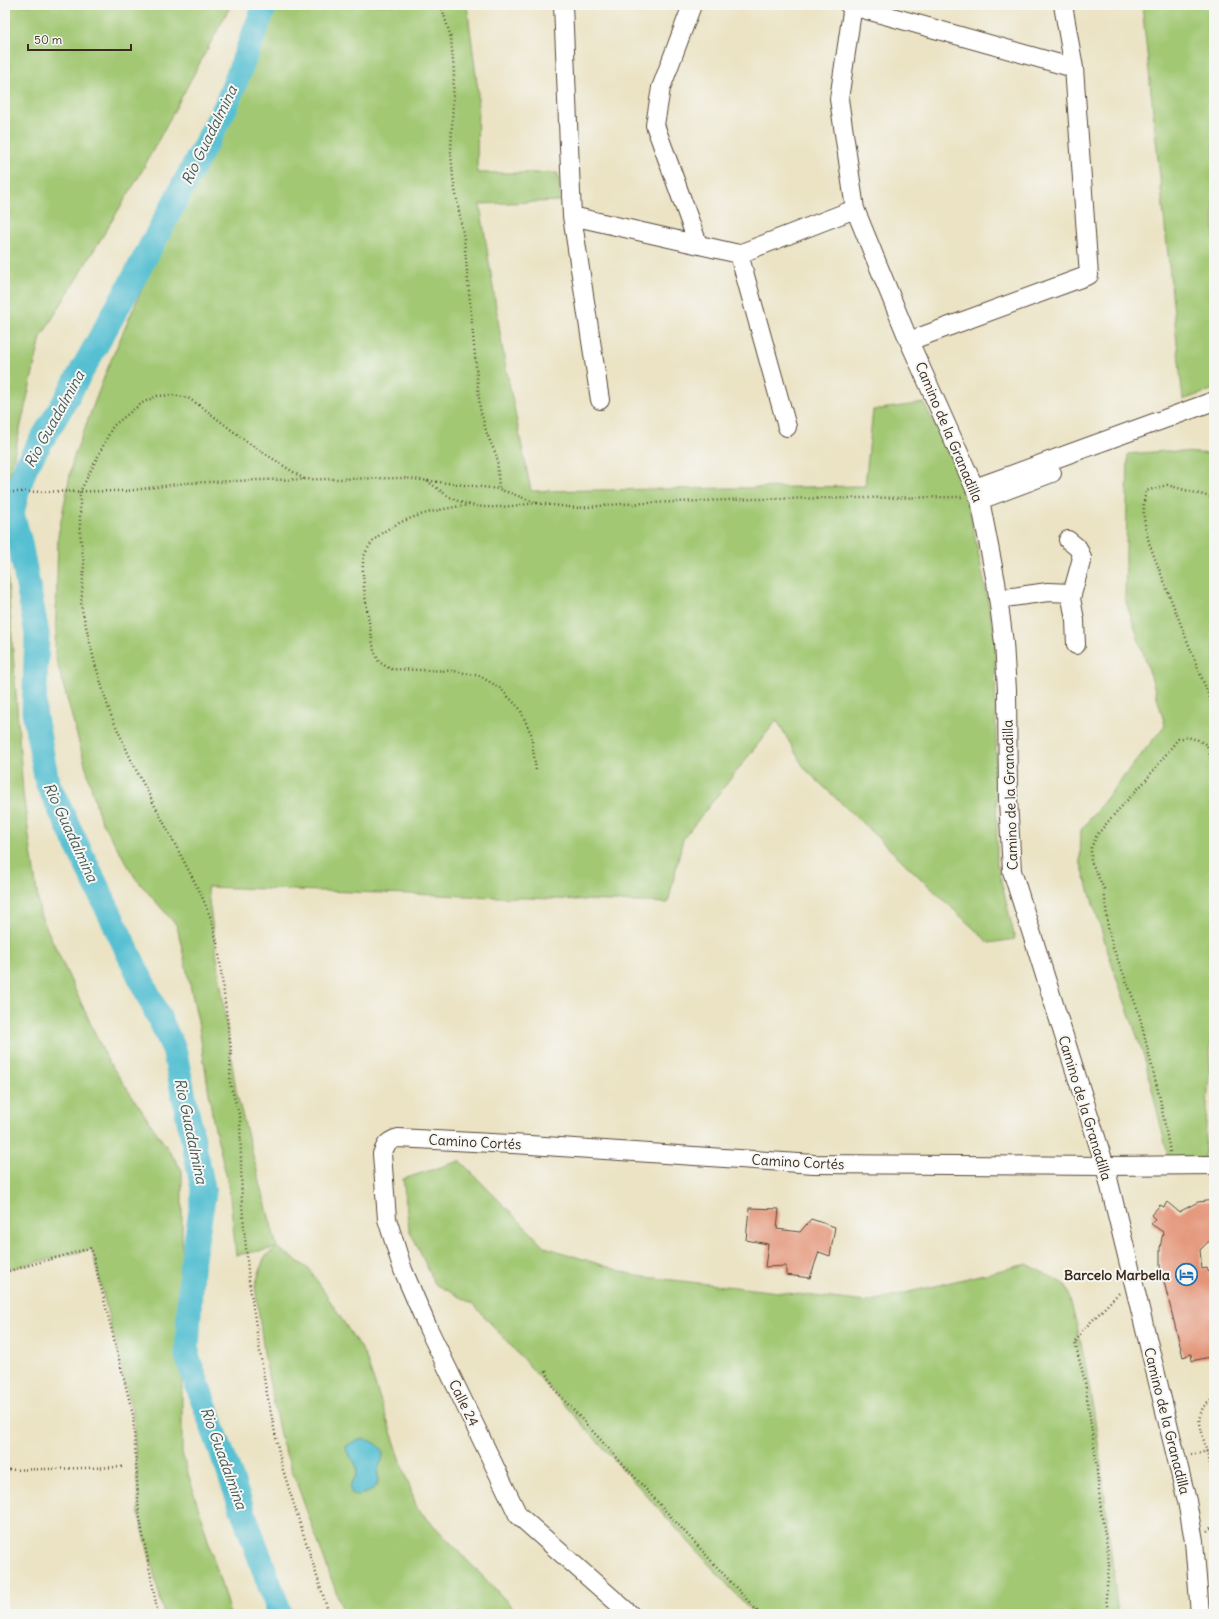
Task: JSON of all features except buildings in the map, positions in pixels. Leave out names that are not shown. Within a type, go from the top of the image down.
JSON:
[{"type":"street","points":[[563,5],[572,216],[600,400]]},
{"type":"street","points":[[692,5],[661,88],[655,125],[698,244]]},
{"type":"street","points":[[852,5],[1074,68]]},
{"type":"street","name":"Camino de la Granadilla","points":[[852,5],[839,98],[856,209],[909,341],[977,494],[996,582],[1004,643],[1007,690],[1008,800],[1012,871],[1105,1166],[1177,1459],[1194,1541],[1200,1614]]},
{"type":"street","points":[[909,341],[1090,275],[1074,68],[1063,5]]},
{"type":"street","points":[[572,216],[738,254],[856,209]]},
{"type":"street","points":[[738,254],[787,426]]},
{"type":"street","points":[[977,494],[1214,400]]},
{"type":"street","points":[[977,494],[1214,412]]},
{"type":"street","points":[[1068,540],[1078,548],[1082,558],[1072,593],[1076,645]]},
{"type":"street","points":[[998,599],[1048,592],[1072,593]]},
{"type":"street","name":"Camino Cortés","points":[[385,1146],[390,1141],[398,1138],[530,1138],[814,1164],[1105,1166],[1214,1164]]},
{"type":"street","name":"Calle 24","points":[[385,1146],[382,1163],[387,1219],[403,1270],[428,1328],[518,1515],[630,1614]]},
{"type":"path","points":[[441,5],[451,38],[454,74],[451,152],[453,178],[464,239],[480,409],[487,434],[497,457],[499,488]]},
{"type":"path","points":[[304,479],[247,442],[202,406],[188,398],[173,395],[157,396],[142,403],[113,426],[80,492],[80,532],[84,566],[81,605],[94,660],[110,712],[133,764],[201,894],[212,921],[218,947],[231,1048],[230,1084],[240,1117],[242,1205],[249,1281],[264,1384],[282,1467],[329,1614]]},
{"type":"path","points":[[5,492],[80,492],[127,490],[185,483],[304,479],[404,478],[499,488],[537,503]]},
{"type":"path","points":[[426,480],[454,500],[469,505],[486,508],[537,503],[576,508],[622,504],[756,498],[958,498],[977,494]]},
{"type":"path","points":[[1214,498],[1167,485],[1146,491],[1143,502],[1143,520],[1150,546],[1214,709]]},
{"type":"path","points":[[469,505],[436,509],[410,517],[382,533],[368,548],[363,568],[374,651],[379,662],[390,669],[454,672],[480,676],[501,689],[520,709],[531,734],[536,770]]},
{"type":"path","points":[[1172,1165],[1160,1100],[1138,1010],[1113,948],[1108,927],[1104,889],[1091,861],[1091,848],[1097,835],[1146,780],[1178,740],[1187,737],[1198,740],[1207,745],[1214,769]]},
{"type":"path","points":[[5,1272],[92,1248],[133,1415],[139,1514],[158,1614]]},
{"type":"path","points":[[1108,1614],[1106,1597],[1109,1566],[1108,1552],[1100,1511],[1095,1452],[1085,1382],[1076,1343],[1082,1331],[1124,1288],[1134,1286]]},
{"type":"path","points":[[546,1371],[555,1390],[760,1614]]},
{"type":"path","points":[[1214,1398],[1203,1407],[1199,1418],[1214,1486]]},
{"type":"path","points":[[1177,1459],[1212,1450]]},
{"type":"path","points":[[5,1470],[124,1467]]},
{"type":"green space","points":[[5,5],[231,5],[138,178],[41,337],[8,482],[5,482]]},
{"type":"green space","points":[[273,5],[467,5],[478,91],[477,173],[558,173],[561,201],[480,204],[504,358],[531,491],[865,486],[873,410],[924,403],[964,483],[995,635],[997,864],[1015,939],[989,943],[804,768],[777,720],[683,839],[668,903],[207,887],[236,1091],[277,1247],[310,1270],[365,1355],[417,1508],[519,1614],[344,1614],[281,1440],[265,1359],[255,1286],[264,1258],[276,1248],[236,1255],[229,1187],[213,1120],[198,1021],[177,926],[136,879],[100,819],[55,655],[58,536],[73,459],[108,367],[161,245],[240,85]]},
{"type":"green space","points":[[1142,5],[1214,5],[1214,389],[1183,400]]},
{"type":"green space","points":[[1166,451],[1214,454],[1214,1026],[1212,1024],[1204,1159],[1168,1156],[1144,1056],[1114,971],[1080,861],[1081,830],[1165,725],[1151,676],[1125,599],[1128,454]]},
{"type":"green space","points":[[5,540],[23,793],[40,914],[107,1059],[182,1170],[182,1453],[230,1614],[164,1614],[139,1514],[133,1415],[92,1249],[5,1270]]},
{"type":"green space","points":[[460,1161],[545,1247],[637,1276],[867,1302],[1027,1264],[1066,1285],[1077,1325],[1093,1406],[1118,1614],[754,1614],[473,1304],[435,1284],[409,1229],[403,1179]]},
{"type":"water","points":[[359,1439],[374,1442],[380,1447],[383,1455],[378,1470],[377,1485],[371,1491],[355,1495],[352,1494],[351,1484],[356,1475],[357,1468],[347,1452],[346,1446]]},
{"type":"waterway","name":"Rio Guadalmina","points":[[265,5],[226,106],[135,276],[62,406],[26,466],[17,492],[12,513],[20,543],[37,634],[34,711],[47,782],[174,1049],[204,1193],[191,1270],[187,1356],[280,1614]]},
{"type":"place","name":"Barcelo Marbella","points":[[1186,1275]]}]
